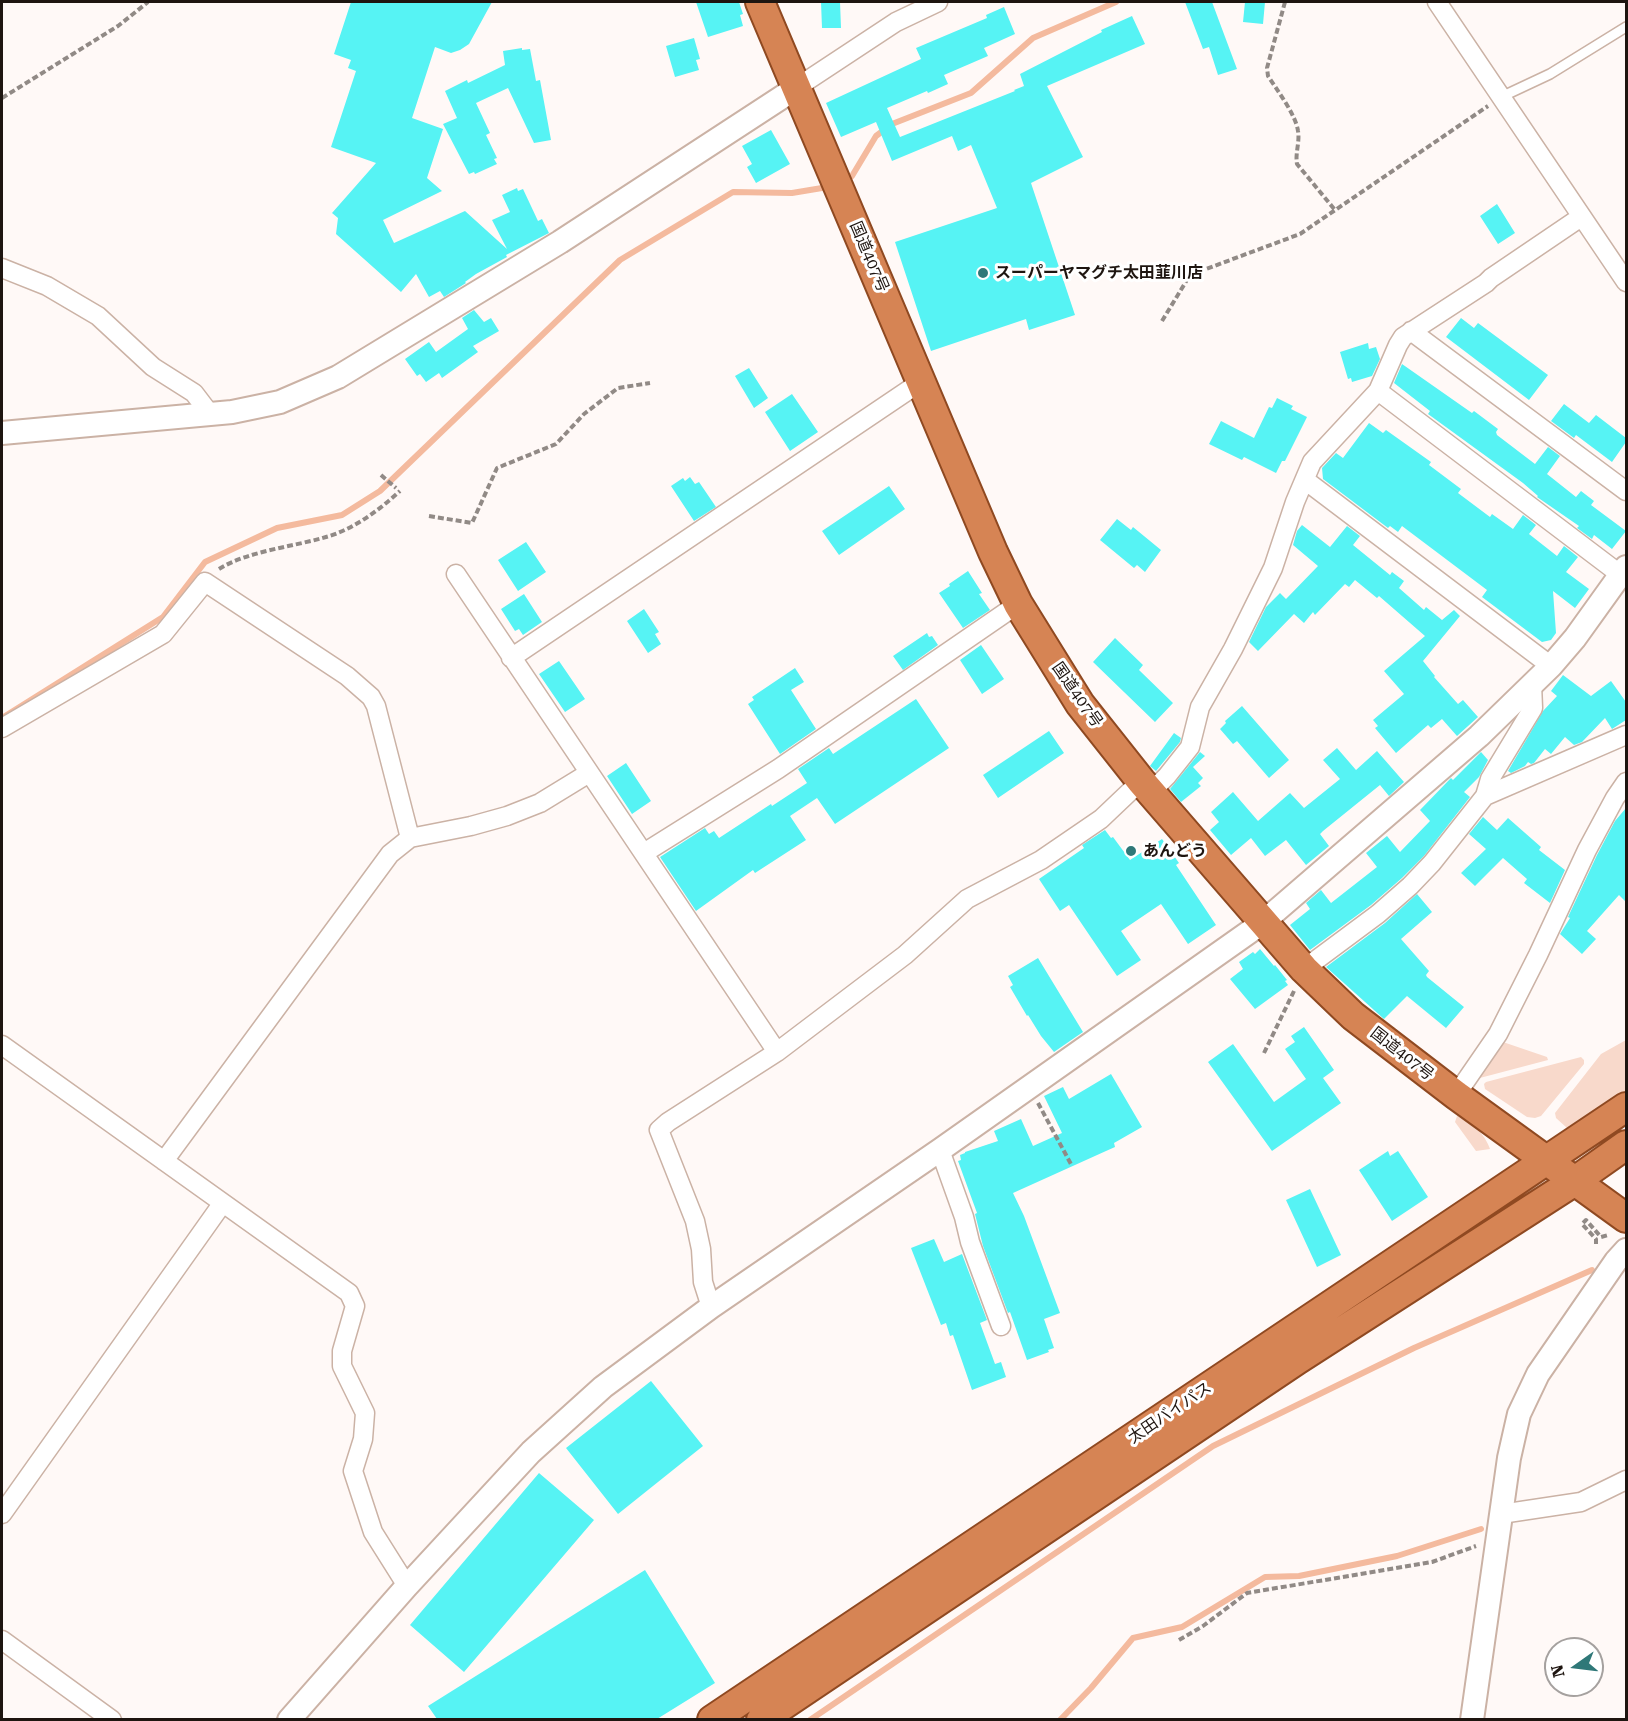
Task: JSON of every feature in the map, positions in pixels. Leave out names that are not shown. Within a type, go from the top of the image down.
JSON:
[{"type":"highway","name":"国道407号","points":[[760,2],[993,552],[1018,604],[1080,704],[1262,923],[1304,969],[1353,1016],[1456,1095],[1626,1218]]},
{"type":"highway","name":"太田バイパス","points":[[712,1719],[1626,1107]]},
{"type":"highway","name":"太田バイパス","points":[[761,1719],[1287,1367],[1575,1181],[1626,1145]]},
{"type":"street","points":[[2,433],[232,412],[280,402],[338,377],[560,242],[896,22],[938,2]]},
{"type":"street","points":[[1437,2],[1626,282]]},
{"type":"street","points":[[711,1307],[703,1282],[701,1249],[695,1221],[659,1130],[777,1052],[905,955],[967,899],[1041,860],[1146,786],[1167,776],[1190,747],[1200,707],[1233,649],[1273,568],[1295,502],[1312,462],[1378,391],[1398,345],[1411,331],[1486,283],[1581,217]]},
{"type":"street","points":[[2,268],[46,286],[98,316],[153,367],[194,393],[210,414]]},
{"type":"street","points":[[1411,331],[1626,491]]},
{"type":"street","points":[[511,658],[922,381]]},
{"type":"street","points":[[289,1719],[407,1586],[531,1452],[603,1387],[711,1307],[940,1150],[1262,923],[1452,760],[1551,666],[1575,638],[1624,571],[1378,391]]},
{"type":"street","points":[[1305,480],[1551,666]]},
{"type":"street","points":[[456,574],[777,1052]]},
{"type":"street","points":[[2,728],[163,634],[206,582],[347,676],[371,697],[376,706],[410,838]]},
{"type":"street","points":[[644,853],[778,769],[1018,604]]},
{"type":"street","points":[[1304,969],[1378,914],[1432,863],[1485,796],[1490,779],[1533,708],[1532,684]]},
{"type":"street","points":[[1485,796],[1626,735]]},
{"type":"street","points":[[164,1161],[390,854],[410,838],[471,826],[507,816],[540,803],[589,773]]},
{"type":"street","points":[[1456,1095],[1498,1034],[1587,850],[1626,782]]},
{"type":"street","points":[[2,1045],[349,1293],[355,1306],[342,1351],[342,1365],[365,1413],[363,1439],[353,1471],[373,1532],[407,1586]]},
{"type":"street","points":[[940,1150],[1001,1326]]},
{"type":"street","points":[[2,1514],[222,1204]]},
{"type":"street","points":[[1472,1719],[1509,1458],[1519,1414],[1538,1374],[1626,1250]]},
{"type":"street","points":[[1501,1514],[1581,1502],[1626,1480]]},
{"type":"street","points":[[2,1640],[112,1719]]},
{"type":"lane","points":[[1501,97],[1550,74],[1626,27]]},
{"type":"path","points":[[2,98],[118,26],[148,2]]},
{"type":"path","points":[[1285,2],[1267,68],[1268,76],[1296,124],[1299,138],[1297,164],[1335,210]]},
{"type":"path","points":[[1162,321],[1190,275],[1300,234],[1501,97]]},
{"type":"path","points":[[429,516],[472,523],[497,468],[556,444],[584,414],[618,388],[650,383]]},
{"type":"path","points":[[381,475],[396,488]]},
{"type":"path","points":[[206,582],[219,570],[239,560],[327,537],[345,530],[380,509],[400,491]]},
{"type":"path","points":[[1264,1053],[1304,969]]},
{"type":"path","points":[[1029,1087],[1072,1166]]},
{"type":"path","points":[[1596,1241],[1582,1224],[1586,1220],[1601,1237]]},
{"type":"path","points":[[1179,1640],[1203,1626],[1247,1593],[1432,1562],[1498,1537]]},
{"type":"shaded area","points":[[1626,1040],[1626,1093],[1572,1128],[1567,1128],[1556,1118],[1555,1113],[1601,1054]]},
{"type":"shaded area","points":[[1500,1041],[1547,1057],[1548,1060],[1476,1079]]},
{"type":"shaded area","points":[[1581,1057],[1584,1064],[1541,1116],[1535,1118],[1527,1117],[1485,1089],[1486,1082]]},
{"type":"shaded area","points":[[1457,1116],[1468,1121],[1477,1129],[1490,1149],[1476,1151],[1455,1122]]},
{"type":"building","points":[[351,2],[492,2],[469,44],[451,53],[435,47],[412,118],[443,129],[427,178],[442,191],[383,220],[394,243],[465,211],[507,249],[492,220],[510,212],[502,195],[517,188],[518,191],[523,189],[538,221],[542,219],[549,233],[506,255],[507,257],[476,274],[444,297],[440,291],[429,297],[416,274],[401,292],[336,234],[338,218],[332,213],[376,163],[331,147],[356,71],[348,68],[351,60],[334,54]]},
{"type":"building","points":[[696,2],[739,2],[743,14],[740,15],[743,26],[708,37]]},
{"type":"building","points":[[821,2],[840,2],[841,28],[822,28]]},
{"type":"building","points":[[1185,2],[1212,2],[1237,69],[1218,75],[1209,47],[1203,49]]},
{"type":"building","points":[[1245,2],[1265,2],[1263,24],[1243,22]]},
{"type":"building","points":[[1004,7],[1015,34],[984,48],[988,56],[944,75],[948,84],[887,108],[900,137],[1015,91],[1024,86],[1020,74],[1102,32],[1101,30],[1132,16],[1145,44],[1047,86],[1083,157],[1031,183],[1075,315],[1029,330],[1026,319],[931,351],[895,242],[997,208],[971,145],[958,151],[952,136],[892,161],[876,122],[841,137],[826,103],[921,59],[916,48],[987,18],[986,15]]},
{"type":"building","points":[[694,38],[700,59],[696,60],[699,70],[675,77],[666,46]]},
{"type":"building","points":[[522,48],[522,50],[530,49],[536,81],[540,80],[551,140],[534,143],[508,88],[476,103],[490,133],[486,135],[497,158],[494,159],[497,164],[475,174],[474,172],[469,174],[443,124],[457,118],[445,91],[467,80],[468,83],[505,65],[503,51]]},
{"type":"building","points":[[771,130],[790,164],[756,183],[747,167],[752,164],[742,146]]},
{"type":"building","points":[[1497,204],[1515,233],[1498,244],[1480,216]]},
{"type":"building","points":[[474,310],[484,322],[491,318],[499,331],[473,346],[478,352],[442,378],[439,373],[426,382],[420,374],[417,376],[405,359],[429,342],[436,352],[468,329],[462,318]]},
{"type":"building","points":[[1461,318],[1474,328],[1478,323],[1548,375],[1529,400],[1446,337]]},
{"type":"building","points":[[1368,343],[1369,349],[1376,347],[1380,359],[1372,376],[1352,382],[1351,378],[1348,379],[1340,352]]},
{"type":"building","points":[[1402,364],[1498,429],[1497,435],[1535,464],[1548,447],[1560,456],[1547,474],[1576,497],[1581,491],[1594,501],[1591,505],[1626,531],[1612,549],[1594,535],[1592,539],[1577,528],[1579,526],[1537,497],[1523,483],[1428,414],[1430,411],[1394,383]]},
{"type":"building","points":[[749,368],[768,398],[754,408],[735,376]]},
{"type":"building","points":[[792,394],[818,432],[790,451],[765,412]]},
{"type":"building","points":[[1277,398],[1293,406],[1291,409],[1307,417],[1285,461],[1282,461],[1276,473],[1244,457],[1242,460],[1209,444],[1221,421],[1254,438],[1269,407],[1272,408]]},
{"type":"building","points":[[1564,404],[1589,423],[1596,415],[1626,438],[1626,442],[1612,462],[1576,435],[1574,438],[1551,421]]},
{"type":"building","points":[[1369,423],[1383,433],[1386,430],[1431,462],[1429,465],[1461,489],[1458,493],[1490,517],[1492,514],[1513,529],[1523,515],[1536,525],[1529,534],[1557,556],[1564,546],[1578,557],[1566,572],[1589,589],[1575,608],[1553,591],[1556,633],[1551,640],[1542,642],[1482,597],[1487,590],[1402,526],[1398,532],[1390,526],[1388,528],[1323,479],[1322,468],[1336,453],[1343,458]]},
{"type":"building","points":[[690,477],[695,484],[699,482],[716,507],[694,521],[671,486],[683,478],[685,481]]},
{"type":"building","points":[[889,486],[905,509],[839,555],[822,531]]},
{"type":"building","points":[[1117,519],[1131,530],[1133,527],[1161,550],[1145,572],[1137,565],[1134,568],[1100,540]]},
{"type":"building","points":[[1302,525],[1330,547],[1347,526],[1360,536],[1353,545],[1390,575],[1392,572],[1404,581],[1399,588],[1424,610],[1426,607],[1442,620],[1454,610],[1460,616],[1423,661],[1458,704],[1463,700],[1478,717],[1457,736],[1442,719],[1431,728],[1428,725],[1396,753],[1375,728],[1378,726],[1373,720],[1404,694],[1384,671],[1425,636],[1379,596],[1377,598],[1355,580],[1349,587],[1345,584],[1304,623],[1294,614],[1258,651],[1249,642],[1266,607],[1280,593],[1286,599],[1318,566],[1293,545],[1297,531]]},
{"type":"building","points":[[526,542],[546,572],[518,591],[498,560]]},
{"type":"building","points":[[968,571],[990,610],[963,628],[939,593]]},
{"type":"building","points":[[524,594],[542,622],[523,635],[519,629],[515,631],[501,609]]},
{"type":"building","points":[[644,609],[659,632],[655,634],[661,644],[648,653],[627,621]]},
{"type":"building","points":[[927,633],[938,645],[903,670],[893,656]]},
{"type":"building","points":[[1115,638],[1143,665],[1139,670],[1173,703],[1155,722],[1093,662]]},
{"type":"building","points":[[981,645],[1004,679],[982,694],[960,660]]},
{"type":"building","points":[[559,661],[585,699],[565,712],[539,674]]},
{"type":"building","points":[[795,668],[804,682],[791,690],[816,729],[780,754],[748,704],[754,700],[752,697]]},
{"type":"building","points":[[1563,675],[1591,696],[1611,681],[1626,702],[1626,720],[1612,729],[1605,718],[1582,742],[1574,745],[1565,737],[1551,754],[1545,749],[1534,763],[1528,762],[1511,773],[1508,771],[1543,711],[1557,696],[1551,691]]},
{"type":"building","points":[[916,699],[949,748],[835,824],[817,798],[790,816],[806,840],[755,873],[753,870],[696,911],[660,857],[705,828],[709,834],[714,831],[719,838],[771,804],[772,806],[807,783],[798,769],[829,748],[833,754]]},
{"type":"building","points":[[1242,706],[1289,760],[1269,778],[1237,741],[1233,744],[1220,729],[1226,723],[1225,721]]},
{"type":"building","points":[[1049,731],[1064,753],[998,798],[983,775]]},
{"type":"building","points":[[1174,733],[1181,738],[1180,742],[1156,771],[1150,766]]},
{"type":"building","points":[[1337,748],[1356,770],[1377,751],[1404,782],[1389,796],[1380,785],[1323,831],[1320,834],[1329,846],[1306,865],[1286,840],[1265,856],[1251,838],[1231,855],[1210,830],[1219,822],[1211,812],[1233,792],[1258,821],[1290,793],[1304,808],[1340,779],[1323,760]]},
{"type":"building","points":[[1200,752],[1205,756],[1193,767],[1203,778],[1198,783],[1201,786],[1181,802],[1170,789]]},
{"type":"building","points":[[1481,752],[1488,760],[1479,777],[1464,792],[1470,797],[1424,856],[1371,905],[1310,950],[1290,925],[1310,909],[1306,903],[1321,890],[1331,903],[1377,867],[1366,853],[1387,836],[1400,852],[1430,821],[1420,810],[1451,778],[1453,780]]},
{"type":"building","points":[[626,763],[651,801],[632,814],[607,776]]},
{"type":"building","points":[[1626,808],[1626,902],[1619,895],[1587,931],[1596,939],[1582,954],[1560,934],[1570,918],[1568,917],[1597,855],[1615,821]]},
{"type":"building","points":[[1483,817],[1497,830],[1508,818],[1541,847],[1539,850],[1565,870],[1550,903],[1524,883],[1527,879],[1503,858],[1475,886],[1461,873],[1486,849],[1469,834]]},
{"type":"building","points":[[1105,830],[1130,860],[1162,839],[1179,863],[1176,865],[1216,925],[1188,944],[1161,904],[1121,931],[1141,960],[1117,976],[1069,905],[1060,911],[1039,879],[1084,848],[1082,845]]},
{"type":"building","points":[[1417,894],[1432,912],[1401,939],[1429,971],[1427,977],[1464,1007],[1446,1028],[1407,996],[1384,1019],[1326,967],[1385,923]]},
{"type":"building","points":[[1260,949],[1287,980],[1285,981],[1288,985],[1255,1009],[1230,979],[1243,969],[1239,962]]},
{"type":"building","points":[[1038,958],[1083,1032],[1054,1052],[1027,1016],[1010,987],[1013,985],[1008,976]]},
{"type":"building","points":[[1304,1027],[1334,1070],[1323,1078],[1341,1103],[1272,1151],[1208,1062],[1233,1044],[1274,1102],[1306,1079],[1285,1049],[1295,1042],[1291,1036]]},
{"type":"building","points":[[1111,1074],[1142,1127],[1114,1143],[1115,1147],[1013,1193],[1024,1216],[1060,1313],[1044,1319],[1054,1348],[1027,1360],[983,1246],[975,1214],[977,1213],[958,1161],[961,1160],[960,1155],[965,1152],[998,1141],[994,1131],[1021,1119],[1033,1146],[1062,1133],[1044,1096],[1063,1087],[1069,1099]]},
{"type":"building","points":[[1388,1151],[1390,1156],[1398,1151],[1428,1197],[1392,1221],[1359,1170]]},
{"type":"building","points":[[1310,1189],[1341,1255],[1317,1267],[1286,1200]]},
{"type":"building","points":[[934,1239],[944,1262],[962,1254],[987,1320],[980,1323],[995,1364],[1001,1362],[1006,1377],[972,1390],[953,1335],[950,1336],[946,1323],[941,1325],[911,1248]]},
{"type":"building","points":[[651,1381],[703,1446],[618,1514],[566,1448]]},
{"type":"building","points":[[539,1473],[594,1520],[464,1672],[410,1625]]},
{"type":"building","points":[[645,1570],[715,1683],[657,1719],[437,1719],[428,1706]]},
{"type":"waterway","points":[[852,176],[876,136],[892,124],[971,93],[1033,38],[1116,2]]},
{"type":"waterway","points":[[2,718],[163,617],[205,562],[277,528],[342,515],[380,491],[620,260],[733,192],[792,193],[822,188]]},
{"type":"waterway","points":[[810,1720],[1213,1446],[1414,1348],[1592,1270]]},
{"type":"waterway","points":[[1060,1720],[1091,1688],[1133,1638],[1182,1627],[1265,1577],[1299,1576],[1397,1556],[1481,1529]]},
{"type":"place","name":"スーパーヤマグチ太田韮川店","points":[[983,273]]},
{"type":"place","name":"あんどう","points":[[1131,851]]}]
